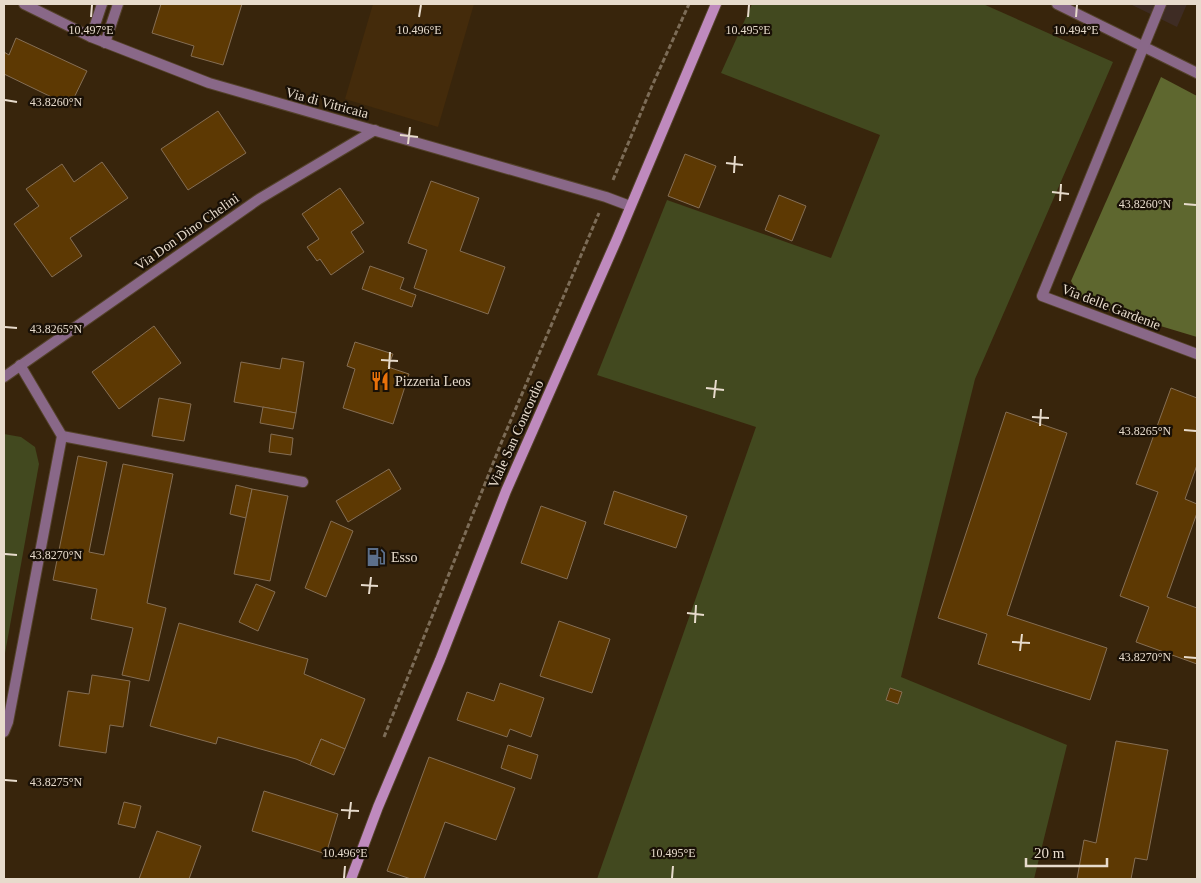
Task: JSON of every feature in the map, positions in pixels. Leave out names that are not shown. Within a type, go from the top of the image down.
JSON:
[{"type":"main road","name":"Viale San Concordio","points":[[351,879],[378,807],[440,660],[506,492],[716,4]]},
{"type":"street","name":"Via di Vitricaia","points":[[24,4],[106,44],[209,83],[606,197],[630,206]]},
{"type":"street","points":[[91,37],[102,4]]},
{"type":"street","points":[[106,44],[118,4]]},
{"type":"street","points":[[1058,4],[1197,73]]},
{"type":"street","points":[[1143,47],[1161,4]]},
{"type":"street","name":"Via delle Gardenie","points":[[1143,47],[1042,296],[1197,354]]},
{"type":"street","name":"Via Don Dino Chelini","points":[[4,377],[259,199],[375,130]]},
{"type":"street","points":[[4,732],[8,722],[62,436],[20,366]]},
{"type":"street","points":[[62,436],[303,482]]},
{"type":"shaded area","points":[[373,4],[474,4],[438,127],[345,99]]},
{"type":"shaded area","points":[[1130,4],[1187,4],[1177,27]]},
{"type":"green space","points":[[752,4],[983,4],[1113,62],[975,379],[901,677],[1067,745],[1034,879],[597,879],[756,427],[597,375],[667,200],[831,258],[880,135],[721,73]]},
{"type":"green space","points":[[1161,77],[1197,96],[1197,337],[1084,303],[1071,281]]},
{"type":"green space","points":[[4,434],[21,437],[35,447],[39,464],[4,659]]},
{"type":"building","points":[[161,4],[242,4],[223,65],[191,56],[194,46],[152,33]]},
{"type":"building","points":[[16,38],[87,71],[70,106],[4,74],[4,52],[9,55]]},
{"type":"building","points":[[218,111],[246,153],[188,190],[161,149]]},
{"type":"building","points":[[685,154],[716,166],[699,208],[668,196]]},
{"type":"building","points":[[102,162],[128,198],[70,238],[82,256],[52,277],[14,224],[39,206],[26,189],[62,164],[74,182]]},
{"type":"building","points":[[431,181],[479,198],[460,251],[505,267],[488,314],[414,288],[427,250],[408,243]]},
{"type":"building","points":[[340,188],[364,223],[351,232],[364,252],[331,275],[320,259],[317,261],[307,247],[319,239],[302,214]]},
{"type":"building","points":[[779,195],[806,206],[792,241],[765,230]]},
{"type":"building","points":[[370,266],[404,278],[400,289],[416,295],[412,307],[362,289]]},
{"type":"building","points":[[154,326],[181,363],[119,409],[92,372]]},
{"type":"building","points":[[355,342],[393,354],[388,367],[409,374],[393,424],[343,408],[355,369],[347,366]]},
{"type":"building","points":[[282,358],[304,362],[296,413],[234,402],[241,362],[280,369]]},
{"type":"building","points":[[1171,388],[1197,398],[1197,465],[1185,499],[1197,504],[1197,513],[1167,597],[1197,608],[1197,664],[1136,642],[1149,607],[1120,596],[1158,492],[1136,484]]},
{"type":"building","points":[[159,398],[191,404],[184,441],[152,436]]},
{"type":"building","points":[[263,407],[296,413],[293,429],[260,423]]},
{"type":"building","points":[[1006,412],[1067,433],[1007,615],[1107,648],[1090,700],[978,664],[987,634],[938,618]]},
{"type":"building","points":[[271,434],[293,438],[291,455],[269,452]]},
{"type":"building","points":[[78,456],[107,462],[89,552],[104,555],[123,464],[173,474],[147,603],[166,608],[149,681],[122,675],[133,628],[91,619],[97,589],[53,580]]},
{"type":"building","points":[[389,469],[401,489],[348,522],[336,501]]},
{"type":"building","points":[[236,485],[252,489],[246,518],[230,514]]},
{"type":"building","points":[[252,489],[288,496],[270,581],[234,574]]},
{"type":"building","points":[[614,491],[687,516],[676,548],[604,524]]},
{"type":"building","points":[[541,506],[586,522],[567,579],[521,563]]},
{"type":"building","points":[[331,521],[353,531],[326,597],[305,588]]},
{"type":"building","points":[[256,584],[275,592],[258,631],[239,622]]},
{"type":"building","points":[[559,621],[610,639],[592,693],[540,676]]},
{"type":"building","points":[[179,623],[308,659],[304,674],[365,699],[345,749],[321,739],[310,765],[296,759],[218,737],[216,744],[150,726]]},
{"type":"building","points":[[92,675],[130,681],[123,727],[110,725],[106,753],[59,746],[68,691],[89,694]]},
{"type":"building","points":[[500,683],[544,698],[531,737],[510,729],[507,737],[457,720],[467,692],[494,701]]},
{"type":"building","points":[[890,688],[902,692],[898,704],[886,700]]},
{"type":"building","points":[[321,739],[345,749],[334,775],[310,765]]},
{"type":"building","points":[[1116,741],[1168,750],[1147,860],[1135,858],[1131,879],[1077,879],[1084,840],[1096,843]]},
{"type":"building","points":[[508,745],[538,755],[531,779],[501,768]]},
{"type":"building","points":[[429,757],[515,788],[496,840],[445,822],[424,879],[411,879],[387,871]]},
{"type":"building","points":[[264,791],[338,814],[326,854],[252,831]]},
{"type":"building","points":[[124,802],[141,806],[135,828],[118,824]]},
{"type":"building","points":[[157,831],[201,846],[189,879],[139,879]]},
{"type":"place","name":"Pizzeria Leos","points":[[380,381]]},
{"type":"place","name":"Esso","points":[[376,557]]}]
